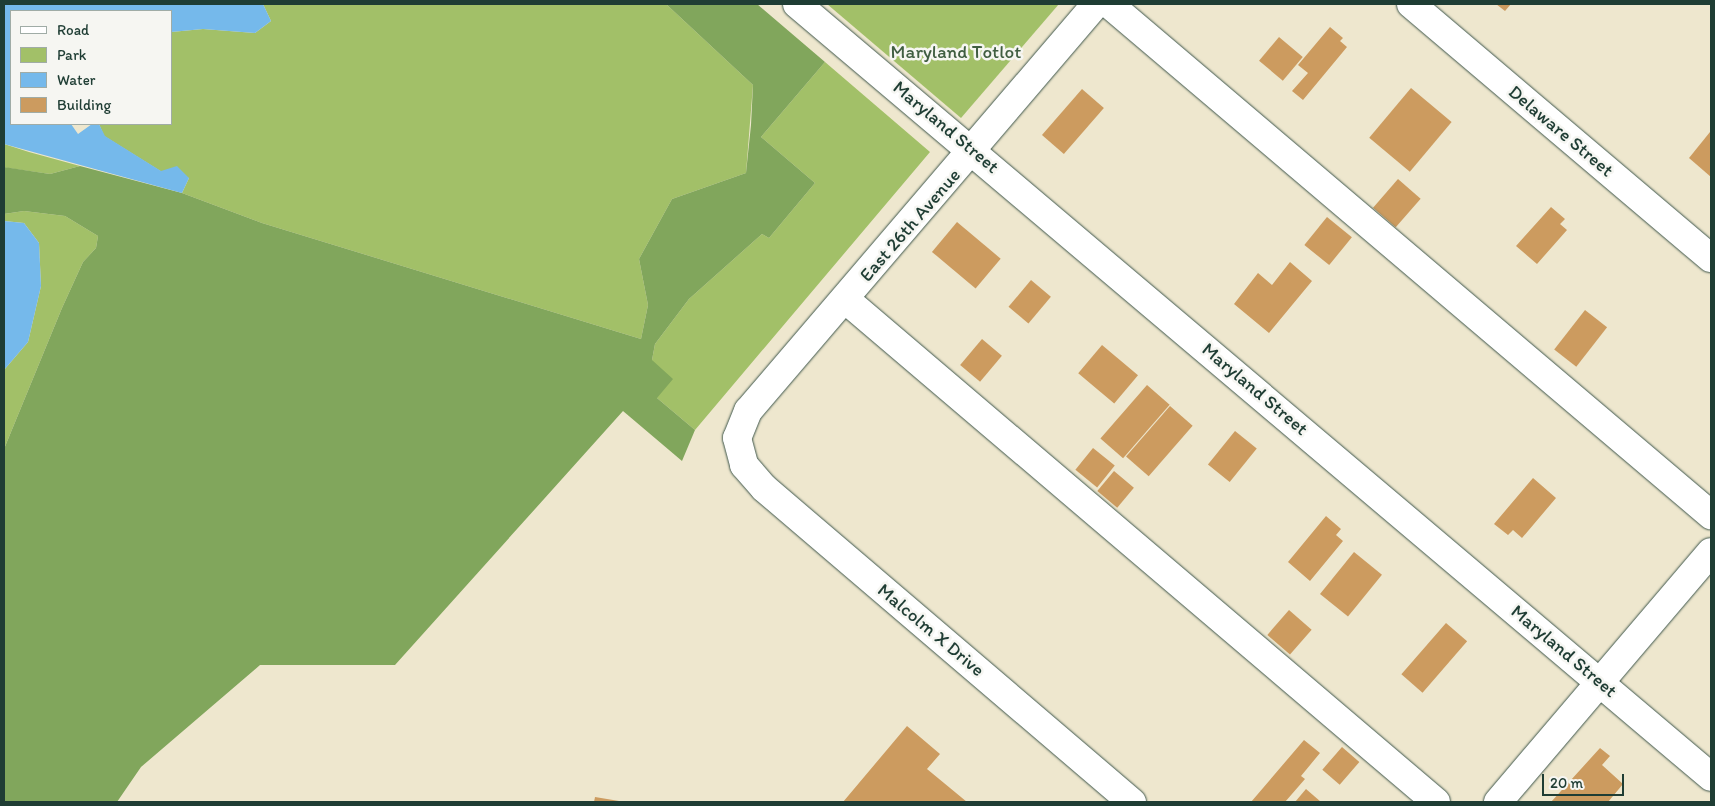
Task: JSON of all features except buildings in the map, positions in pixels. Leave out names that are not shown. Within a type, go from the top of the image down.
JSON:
[{"type":"street","name":"Maryland Street","points":[[797,4],[974,150],[1711,776]]},
{"type":"street","name":"East 26th Avenue","points":[[738,451],[740,424],[748,411],[974,150],[1096,4]]},
{"type":"street","points":[[1109,4],[1711,515]]},
{"type":"street","name":"Delaware Street","points":[[1411,4],[1711,258]]},
{"type":"street","points":[[846,299],[1436,802]]},
{"type":"street","name":"Malcolm X Drive","points":[[738,451],[744,465],[764,488],[1132,802]]},
{"type":"street","points":[[1498,802],[1711,552]]},
{"type":"green space","points":[[263,4],[666,4],[753,85],[746,173],[672,199],[639,259],[648,305],[641,339],[262,223],[182,193],[189,178],[162,172],[104,136],[99,125],[172,125],[172,32],[203,29],[255,33],[271,21]]},
{"type":"green space","points":[[666,4],[757,4],[825,62],[761,137],[815,183],[769,238],[762,234],[689,299],[655,344],[652,360],[673,379],[657,398],[695,430],[682,461],[623,411],[395,665],[260,665],[141,767],[117,802],[4,802],[4,449],[62,308],[83,262],[96,248],[98,236],[65,216],[24,211],[4,214],[4,167],[50,174],[80,166],[182,193],[262,223],[641,339],[648,305],[639,259],[672,199],[746,173],[751,125],[753,85]]},
{"type":"green space","name":"Maryland Totlot","points":[[827,4],[1059,4],[961,118]]},
{"type":"green space","points":[[825,62],[930,152],[695,430],[657,398],[652,360],[655,344],[689,299],[762,234],[769,238],[815,183],[761,137]]},
{"type":"green space","points":[[4,144],[80,166],[50,174],[4,167]]},
{"type":"green space","points":[[24,211],[65,216],[98,236],[96,248],[83,262],[62,308],[4,449],[4,370],[28,342],[41,286],[39,243],[24,223],[4,221],[4,214]]},
{"type":"water","points":[[4,4],[263,4],[271,21],[255,33],[203,29],[172,32],[172,10],[10,10],[10,125],[72,125],[78,134],[91,125],[100,125],[105,136],[161,171],[177,166],[189,178],[182,193],[4,144]]},
{"type":"water","points":[[4,221],[24,223],[39,243],[41,286],[28,342],[4,370]]}]
